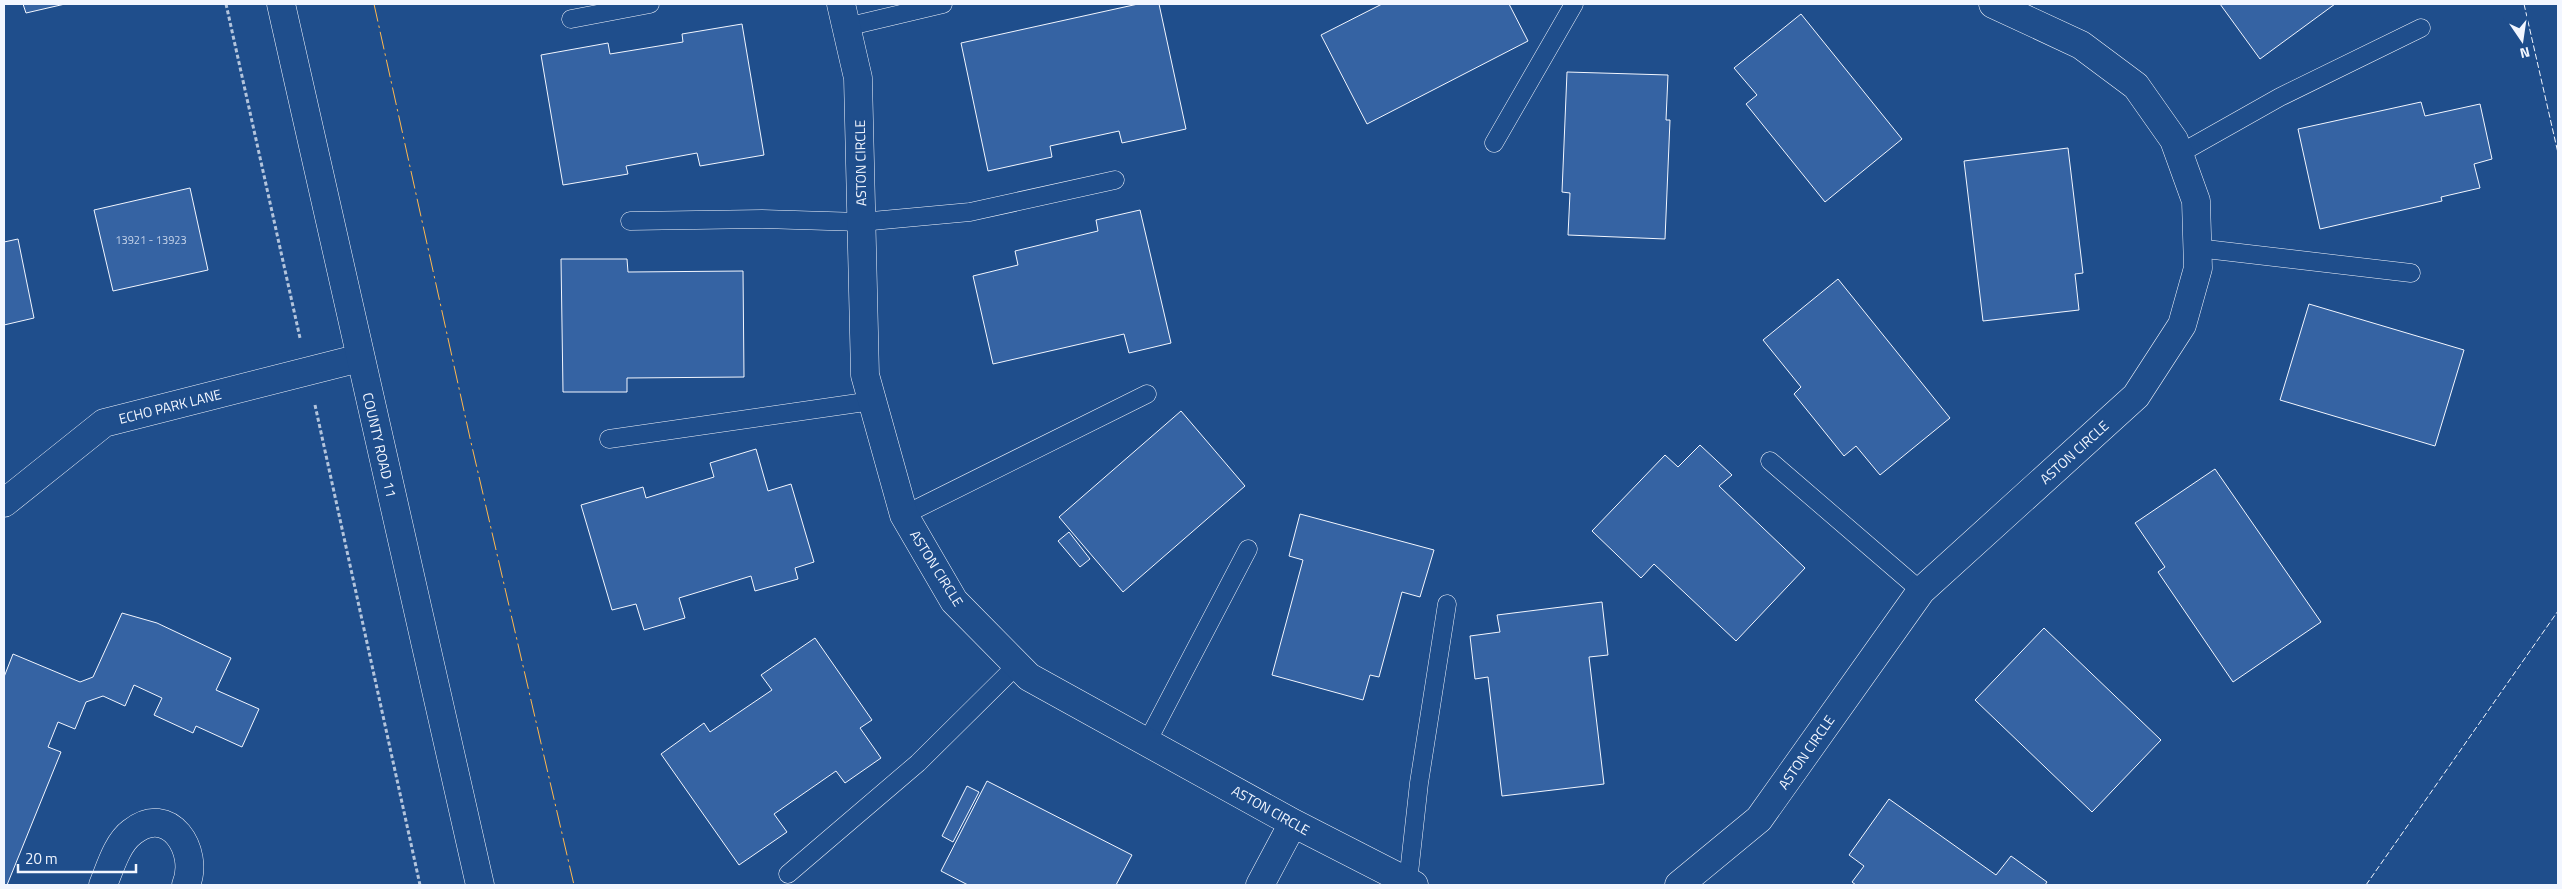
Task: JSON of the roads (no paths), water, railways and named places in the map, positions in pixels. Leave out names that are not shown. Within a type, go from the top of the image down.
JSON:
[{"type":"street","name":"COUNTY ROAD 11","points":[[281,4],[480,885]]},
{"type":"street","name":"ASTON CIRCLE","points":[[1679,885],[1759,819],[1921,591],[2136,396],[2182,325],[2198,268],[2196,201],[2174,140],[2136,86],[2081,44],[1993,4]]},
{"type":"street","name":"ASTON CIRCLE","points":[[844,16],[858,78],[865,375],[904,515],[954,601],[1029,677],[1293,823],[1411,884]]},
{"type":"street","name":"ECHO PARK LANE","points":[[4,503],[104,423],[360,358]]},
{"type":"street","points":[[103,885],[124,841],[141,825],[151,823],[164,824],[176,831],[186,846],[192,873],[186,885]]},
{"type":"street","points":[[1260,885],[1293,823]]},
{"type":"lane","points":[[572,19],[650,4]]},
{"type":"lane","points":[[844,16],[943,4]]},
{"type":"lane","points":[[1494,143],[1574,4]]},
{"type":"lane","points":[[2179,154],[2280,98],[2421,28]]},
{"type":"lane","points":[[630,221],[762,219],[861,222],[970,212],[1115,180]]},
{"type":"lane","points":[[2197,248],[2411,273]]},
{"type":"lane","points":[[904,515],[1147,394]]},
{"type":"lane","points":[[609,438],[872,401]]},
{"type":"lane","points":[[1770,461],[1921,591]]},
{"type":"lane","points":[[1147,742],[1248,549]]},
{"type":"lane","points":[[1411,884],[1418,782],[1447,604]]},
{"type":"lane","points":[[788,874],[918,763],[1017,665]]}]
